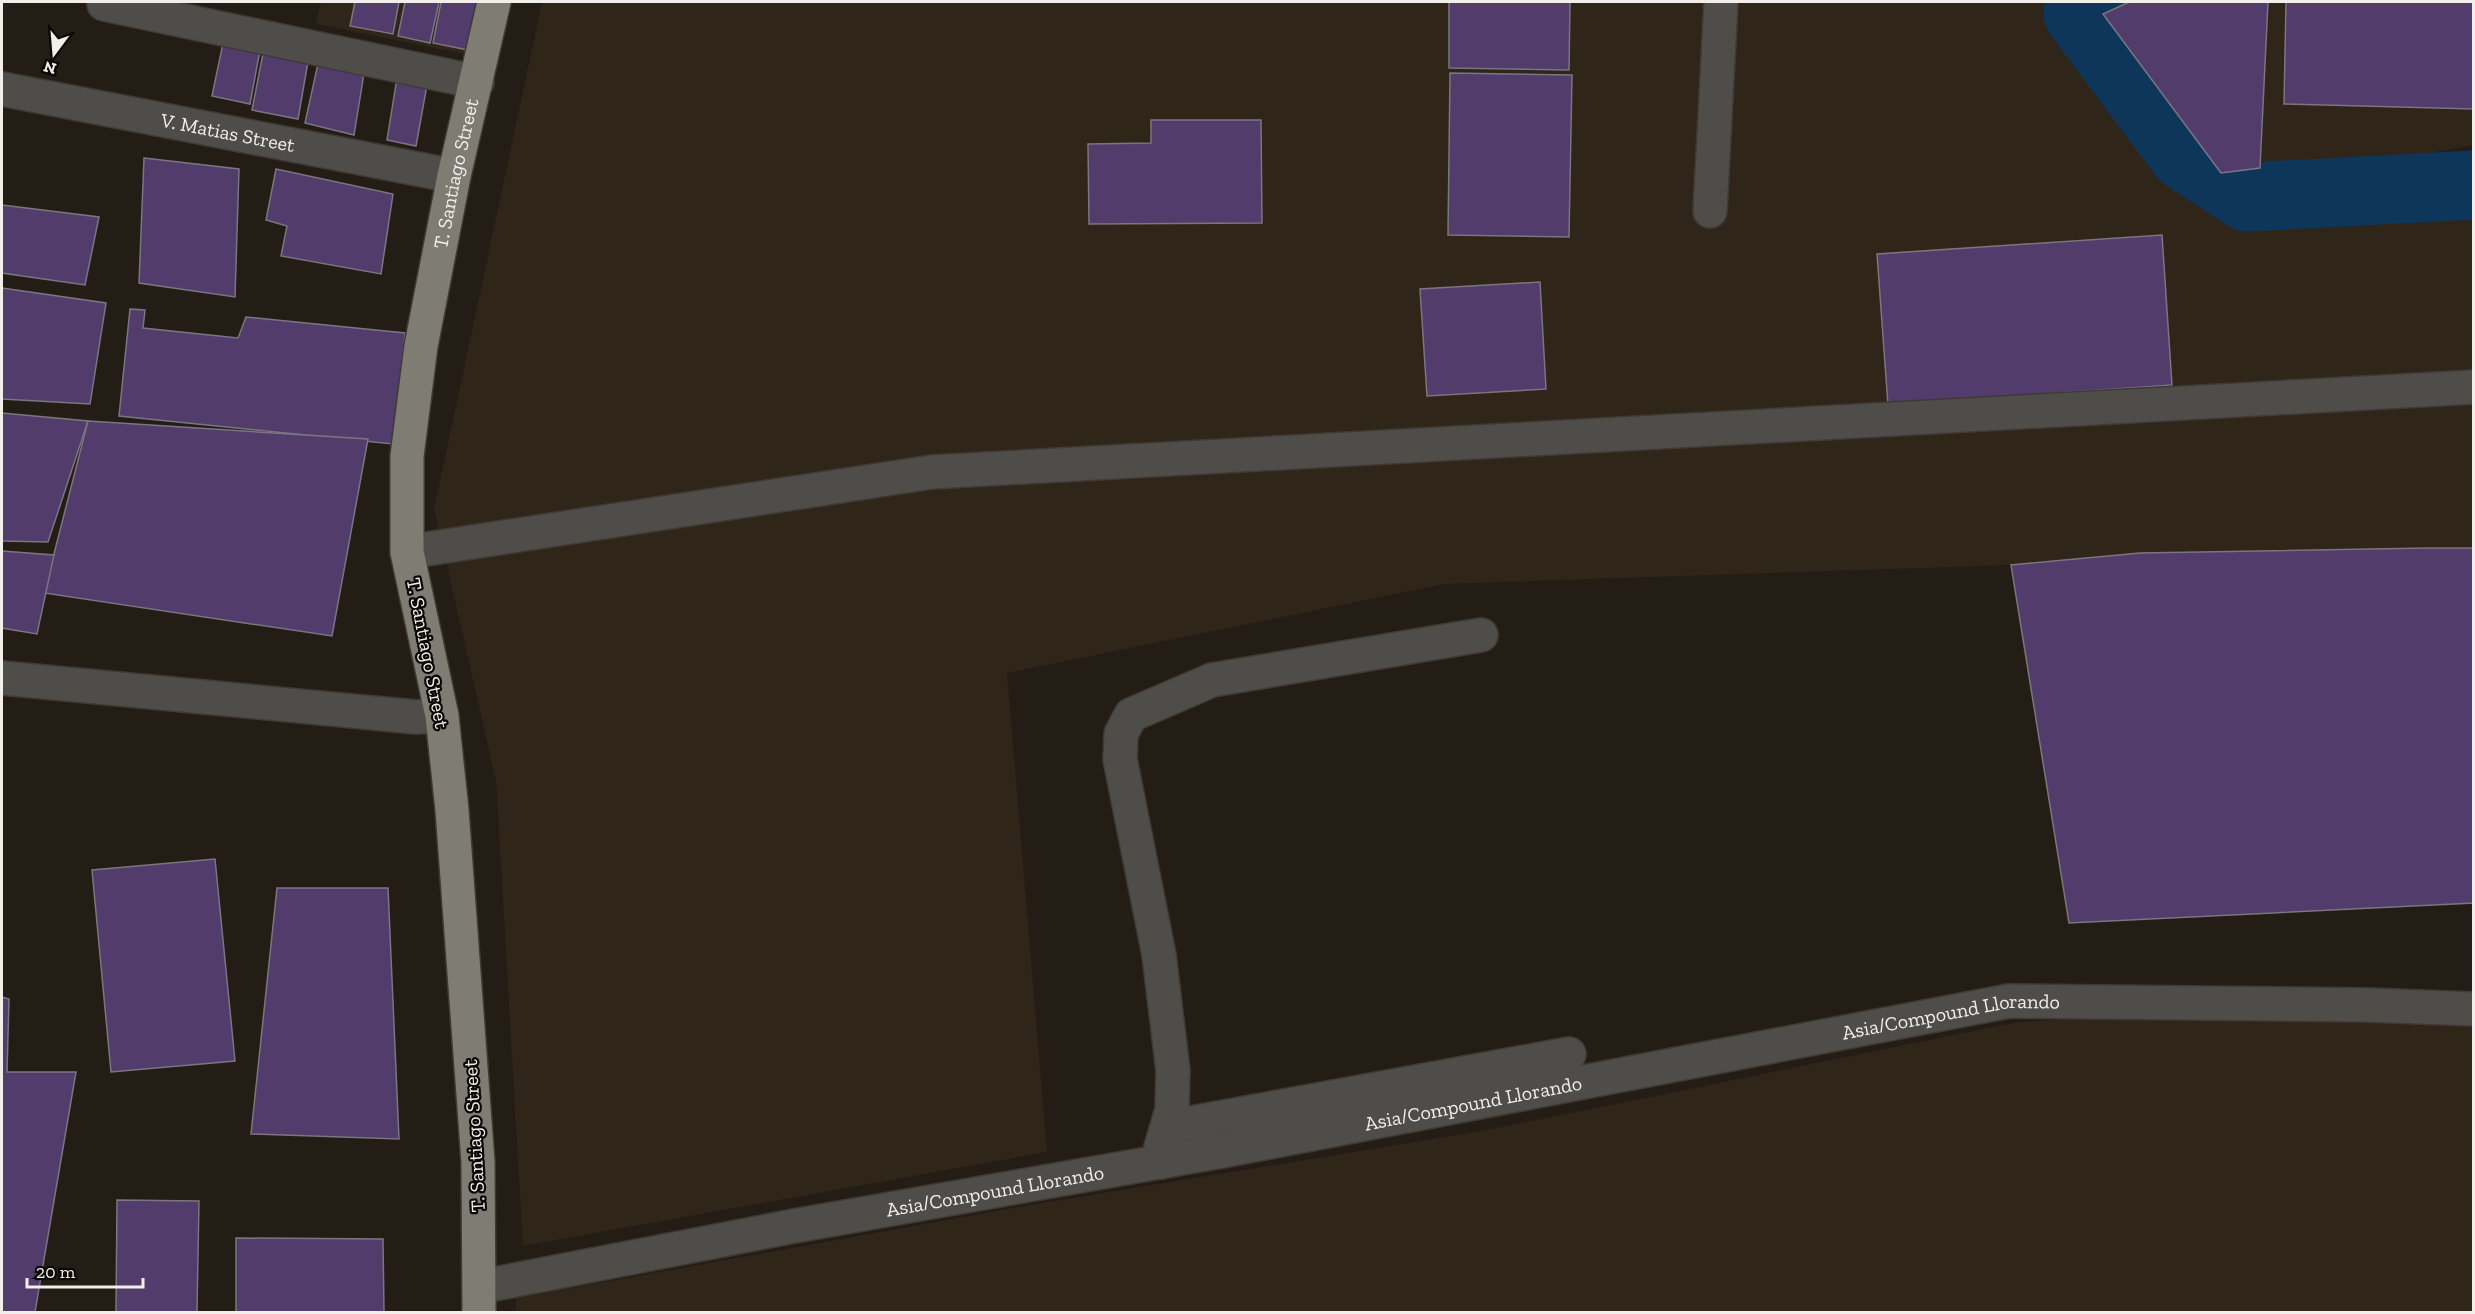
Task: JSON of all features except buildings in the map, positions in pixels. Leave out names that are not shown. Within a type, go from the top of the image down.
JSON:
[{"type":"main road","name":"T. Santiago Street","points":[[479,1300],[478,1162],[452,810],[442,716],[407,552],[407,456],[412,402],[421,346],[454,176],[494,2]]},
{"type":"street","points":[[1710,211],[1721,2]]},
{"type":"street","points":[[104,4],[477,82]]},
{"type":"street","name":"V. Matias Street","points":[[2,89],[454,176]]},
{"type":"street","points":[[407,552],[932,472],[2474,387]]},
{"type":"street","points":[[1161,1162],[1161,1147],[1169,1127],[1172,1110],[1173,1071],[1159,955],[1120,759],[1121,734],[1131,715],[1212,680],[1481,635]]},
{"type":"street","points":[[2,678],[416,717],[442,716]]},
{"type":"street","name":"Asia/Compound Llorando","points":[[479,1300],[794,1226],[1161,1162],[2009,1001],[2367,1005],[2474,1009]]},
{"type":"street","points":[[1169,1127],[1569,1054]]},
{"type":"shaded area","points":[[321,2],[485,2],[474,56],[316,24]]},
{"type":"shaded area","points":[[542,2],[2473,2],[2473,145],[2251,187],[2232,221],[2473,220],[2473,548],[2284,551],[2011,565],[1445,584],[1007,673],[1047,1152],[523,1246],[496,781],[434,509]]},
{"type":"shaded area","points":[[2113,1015],[2473,1017],[2473,1312],[516,1312],[516,1298],[1018,1207],[1487,1130],[2013,1023]]},
{"type":"waterway","points":[[2090,2],[2078,14],[2184,156],[2247,197],[2474,185]]}]
